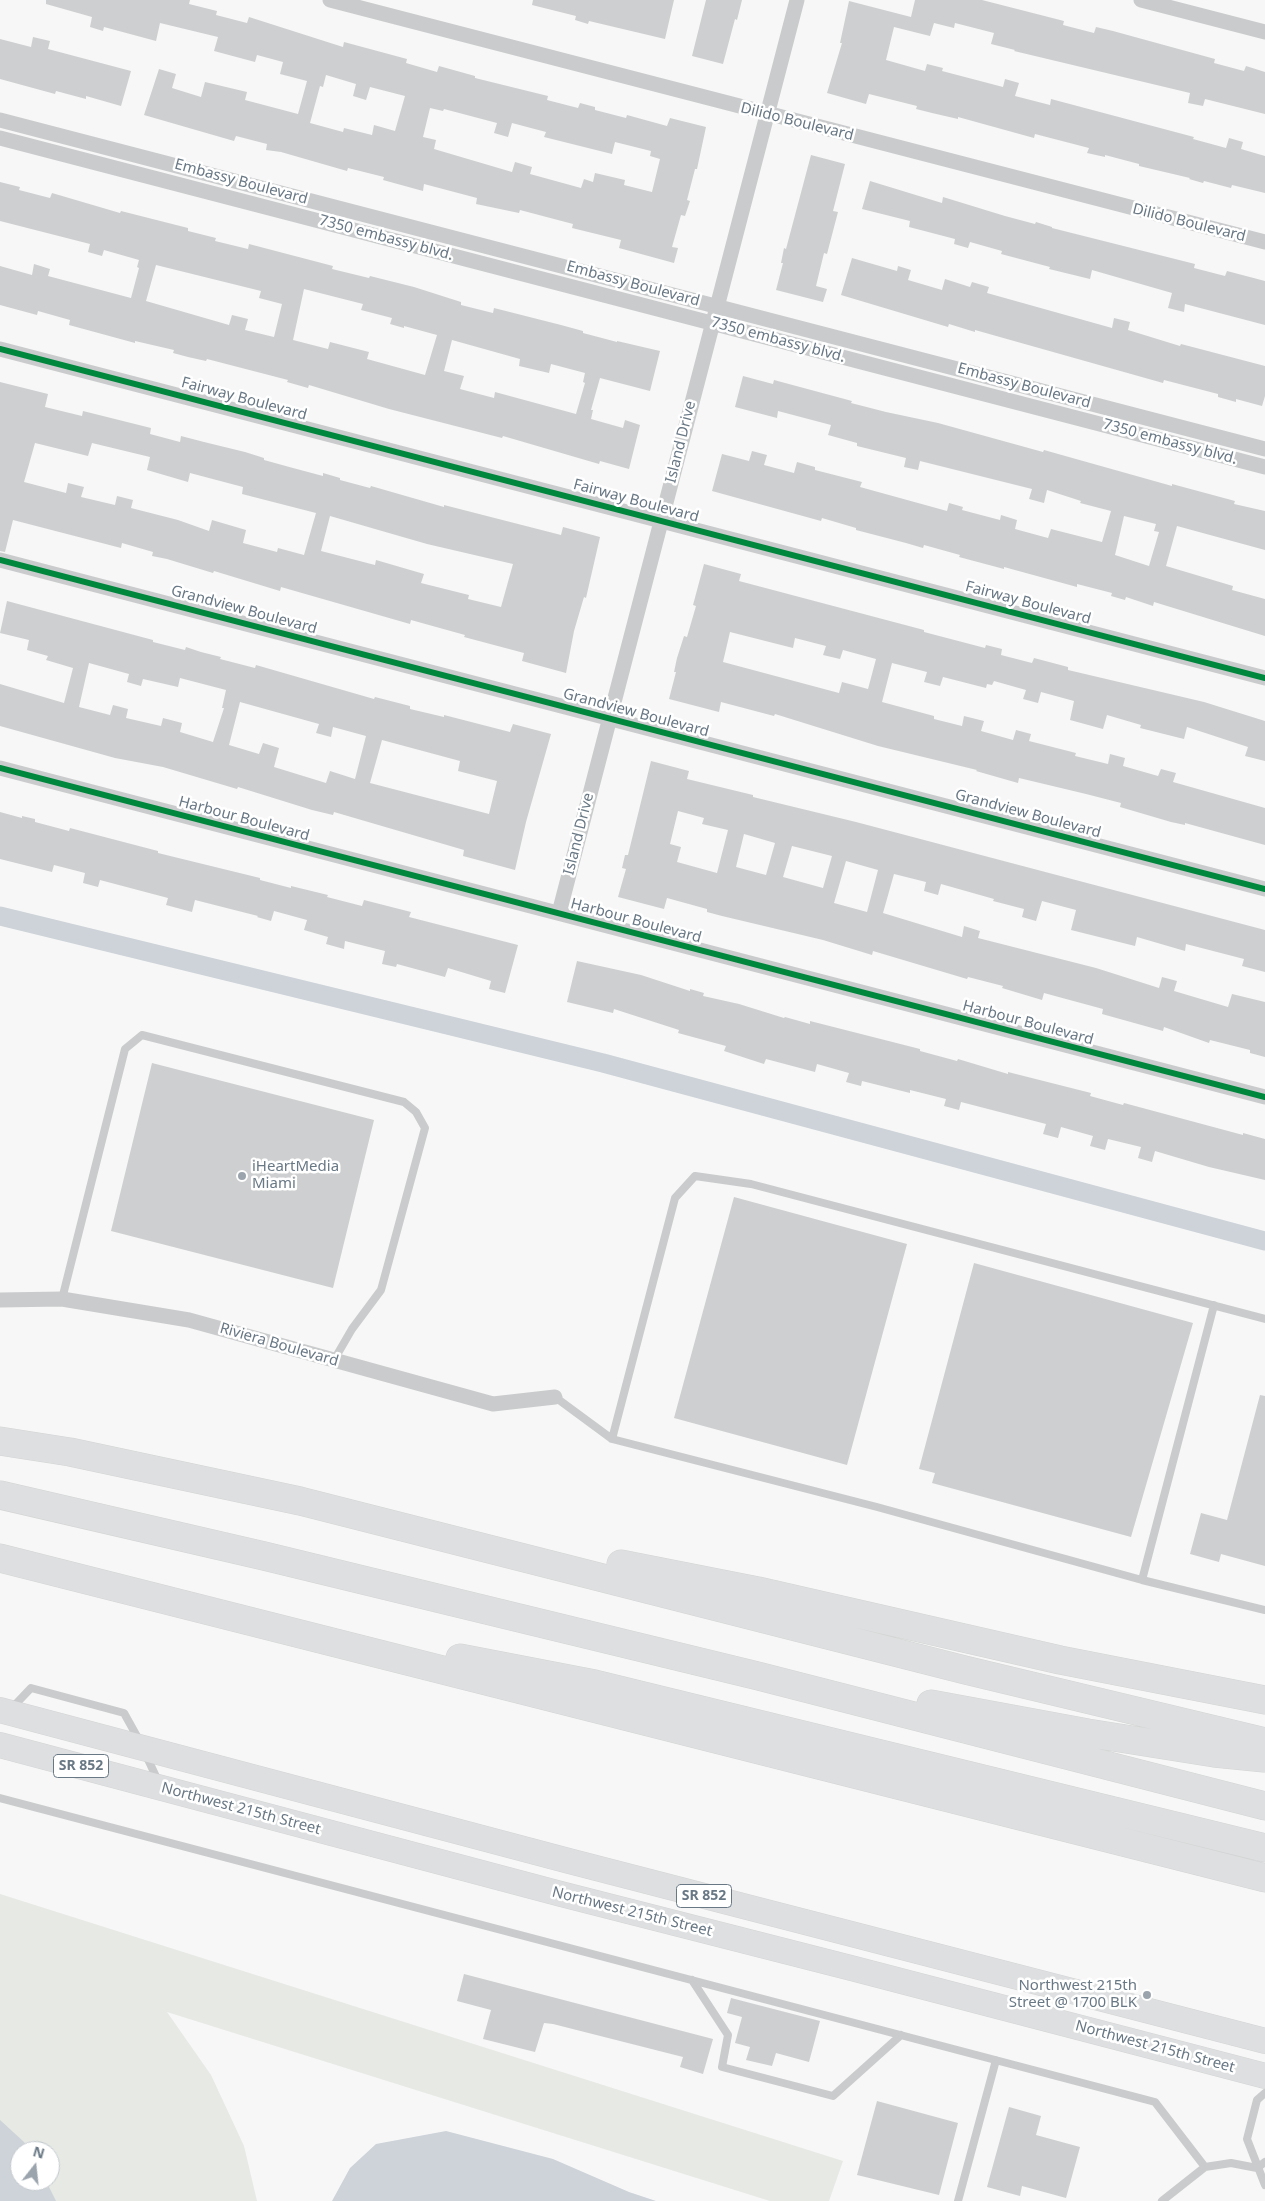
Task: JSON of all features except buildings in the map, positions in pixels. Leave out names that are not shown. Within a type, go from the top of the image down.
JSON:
[{"type":"highway","points":[[0,1441],[79,1453],[300,1501],[758,1591],[1060,1660],[1265,1700]]},
{"type":"highway","points":[[0,1495],[264,1556],[758,1676],[1265,1806]]},
{"type":"highway","points":[[300,1501],[955,1668],[1265,1742]]},
{"type":"highway","points":[[0,1558],[1265,1878]]},
{"type":"highway","points":[[240,1620],[595,1684],[1265,1848]]},
{"type":"highway","points":[[758,1676],[838,1682],[904,1699],[1088,1733],[1214,1753],[1265,1758]]},
{"type":"main road","name":"SR 852","points":[[3,1714],[1265,2040]]},
{"type":"main road","name":"Northwest 215th Street","points":[[0,1745],[561,1894],[846,1966],[1265,2076]]},
{"type":"street","name":"Dilido Boulevard","points":[[330,0],[1265,242]]},
{"type":"street","name":"Island Drive","points":[[559,914],[796,0]]},
{"type":"street","points":[[1141,0],[1265,32]]},
{"type":"street","name":"Embassy Boulevard","points":[[0,120],[1265,449]]},
{"type":"street","name":"7350 embassy blvd.","points":[[0,138],[1265,467]]},
{"type":"street","name":"Fairway Boulevard","points":[[0,349],[1265,678]]},
{"type":"street","name":"Grandview Boulevard","points":[[0,560],[1265,889]]},
{"type":"street","name":"Harbour Boulevard","points":[[0,768],[1265,1097]]},
{"type":"street","name":"Riviera Boulevard","points":[[0,1300],[62,1299],[189,1320],[493,1404],[555,1397]]},
{"type":"lane","points":[[62,1299],[125,1049],[142,1035],[404,1102],[416,1112],[425,1128],[381,1290],[352,1328],[334,1360]]},
{"type":"lane","points":[[612,1439],[675,1198],[695,1176],[751,1184],[1265,1319]]},
{"type":"lane","points":[[1142,1580],[1214,1305]]},
{"type":"lane","points":[[555,1397],[612,1439],[886,1510],[1142,1580],[1265,1610]]},
{"type":"lane","points":[[144,1749],[161,1788]]},
{"type":"lane","points":[[0,1798],[1155,2102],[1205,2167]]},
{"type":"lane","points":[[692,1980],[728,2035],[722,2067],[833,2096],[901,2035]]},
{"type":"lane","points":[[958,2201],[996,2060]]},
{"type":"lane","points":[[1265,2093],[1257,2100],[1247,2139],[1265,2185]]},
{"type":"lane","points":[[1162,2201],[1205,2167],[1231,2163],[1257,2168],[1265,2162]]},
{"type":"shaded area","points":[[0,1894],[843,2161],[829,2201],[770,2201],[167,2012],[211,2075],[244,2146],[257,2201],[0,2201]]},
{"type":"shaded area","points":[[0,2120],[23,2141],[10,2141],[10,2191],[51,2191],[56,2201],[0,2201]]},
{"type":"shaded area","points":[[446,2131],[553,2159],[629,2192],[656,2201],[332,2201],[350,2168],[376,2144]]},
{"type":"waterway","points":[[0,916],[603,1063],[1265,1241]]},
{"type":"cycle path","points":[[0,349],[1265,678]]},
{"type":"cycle path","points":[[0,560],[1265,889]]},
{"type":"cycle path","points":[[0,768],[1265,1097]]},
{"type":"place","name":"iHeartMedia Miami","points":[[242,1176]]},
{"type":"place","name":"Northwest 215th Street @ 1700 BLK","points":[[1147,1995]]}]
